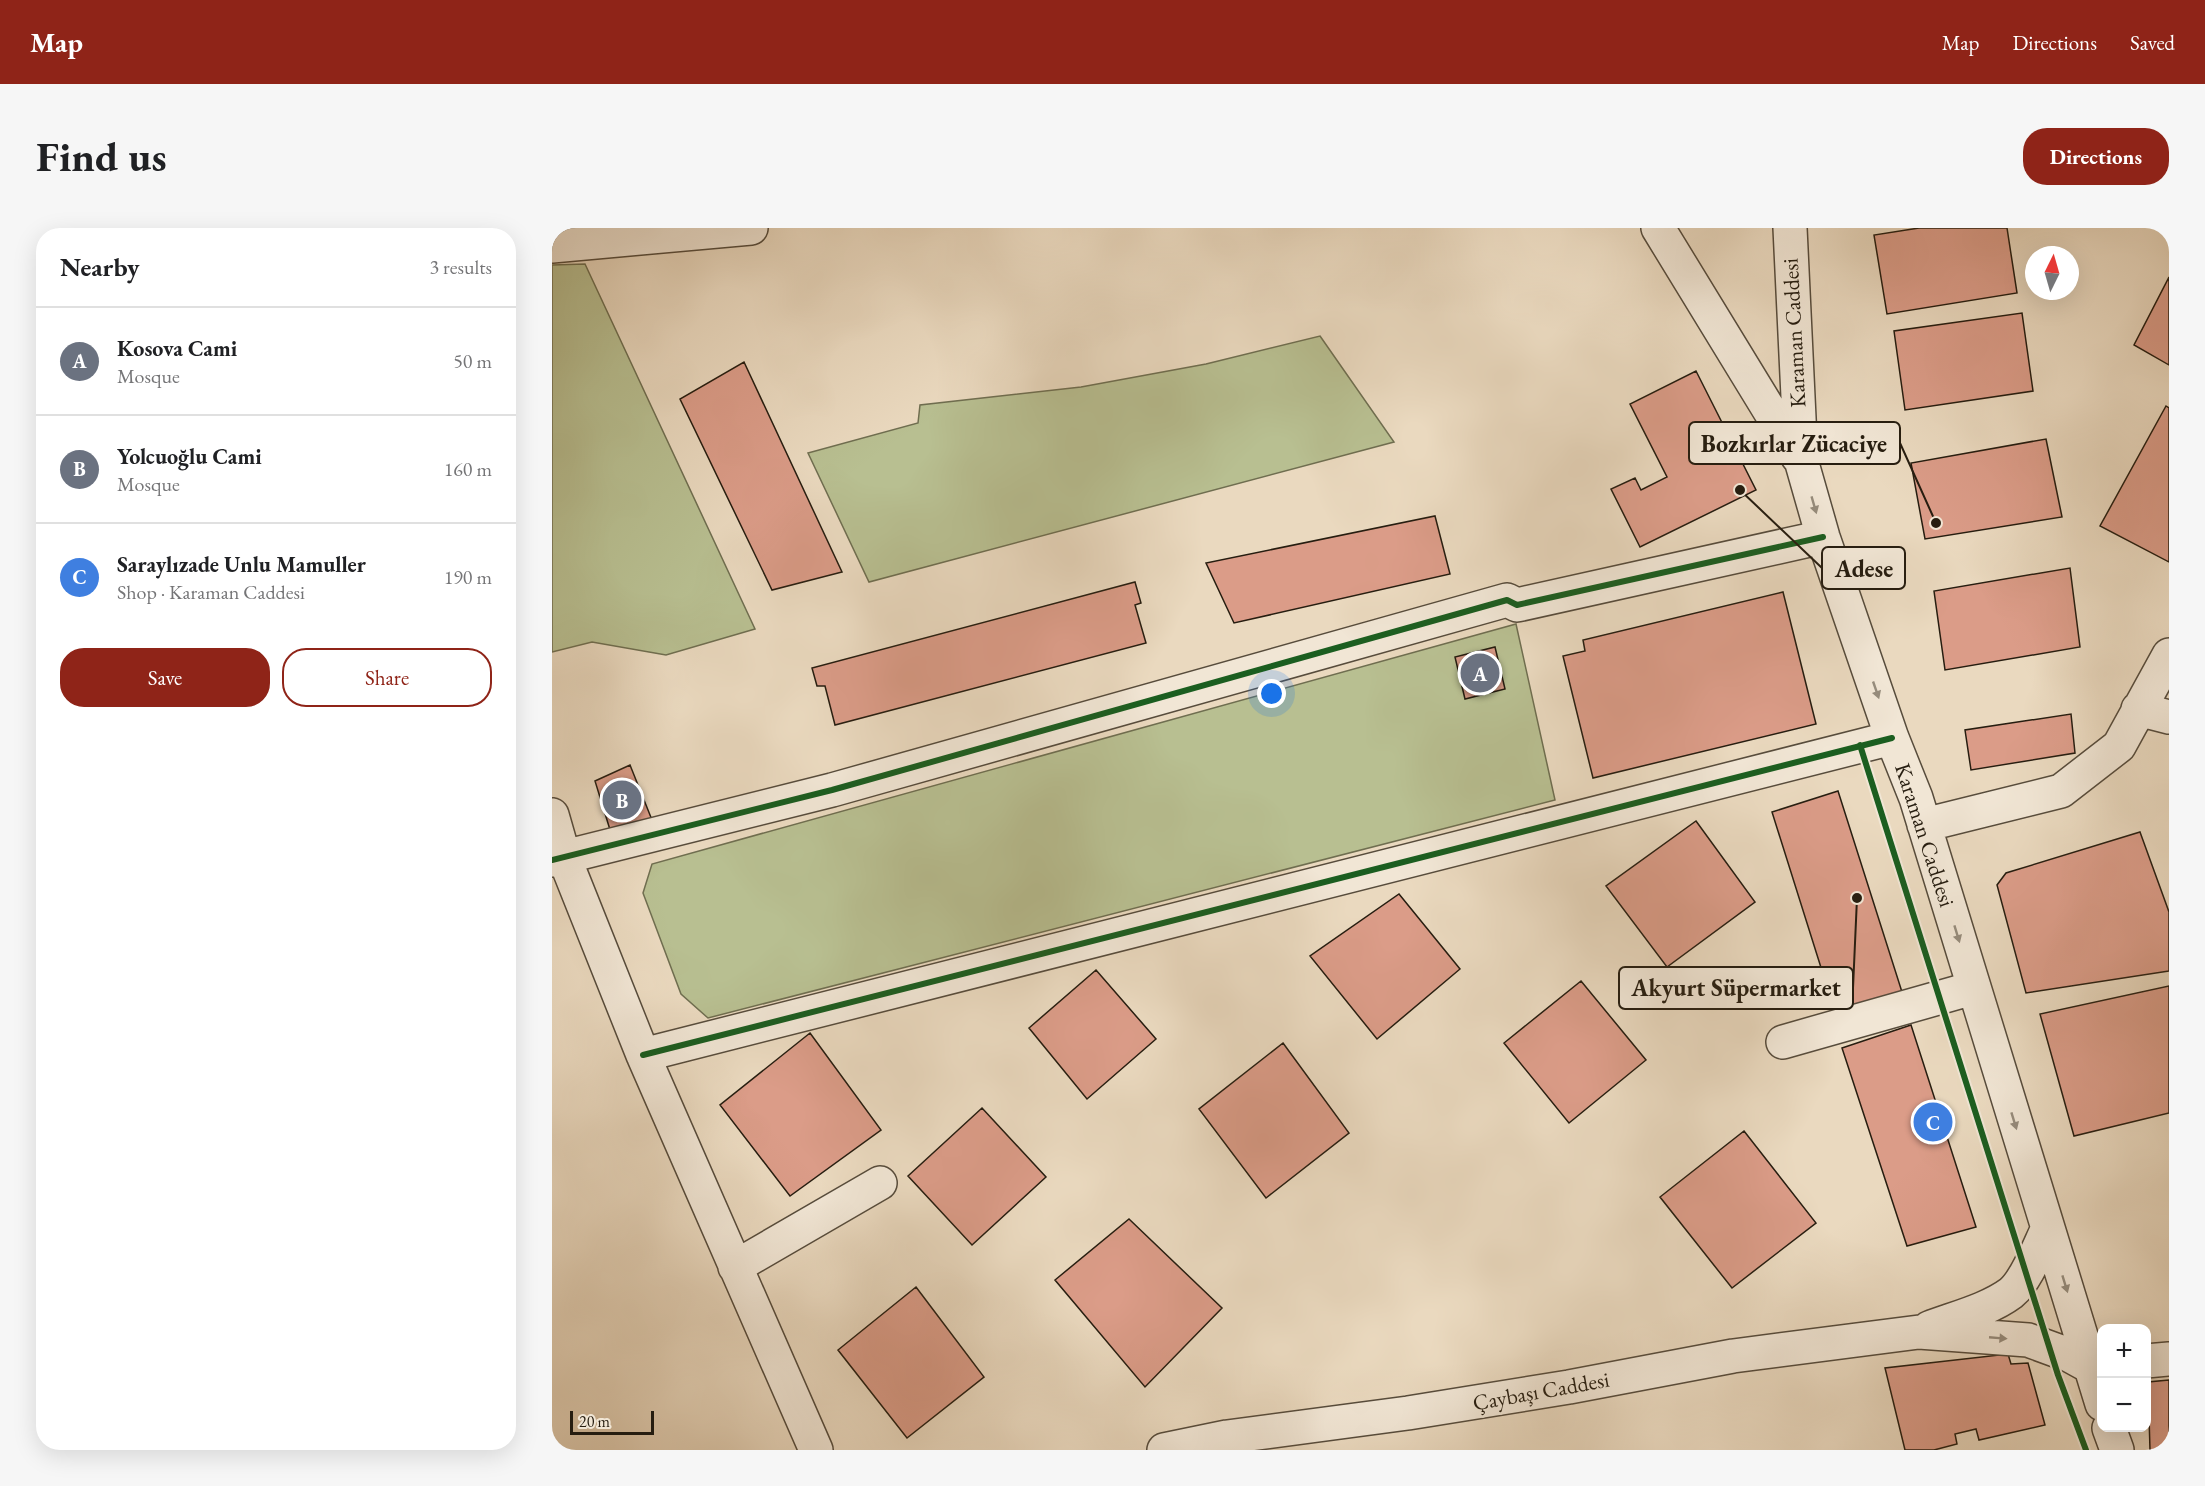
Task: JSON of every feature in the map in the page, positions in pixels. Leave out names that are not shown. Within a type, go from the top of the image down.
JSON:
[{"type":"street","points":[[552,246],[590,235],[751,228]]},
{"type":"street","points":[[1658,228],[1801,460]]},
{"type":"street","name":"Karaman Caddesi","points":[[1790,228],[1801,460],[1823,537],[1924,825],[2048,1228],[2095,1366]]},
{"type":"street","points":[[558,859],[832,790],[1507,600],[1517,605],[1823,537]]},
{"type":"street","points":[[1924,825],[2061,791],[2119,746],[2169,655]]},
{"type":"street","points":[[2138,710],[2169,717]]},
{"type":"street","points":[[643,1055],[1892,738]]},
{"type":"street","points":[[552,815],[558,859],[816,1450]]},
{"type":"street","points":[[1783,1042],[1973,988]]},
{"type":"street","points":[[735,1267],[880,1183]]},
{"type":"street","points":[[1919,1332],[1978,1309],[2012,1292],[2031,1265],[2048,1228]]},
{"type":"street","points":[[1919,1332],[2028,1340],[2095,1366]]},
{"type":"street","name":"Çaybaşı Caddesi","points":[[1164,1450],[1227,1437],[1408,1413],[1558,1389],[1733,1356],[1919,1332]]},
{"type":"street","points":[[2151,1361],[2169,1359]]},
{"type":"street","points":[[2110,1432],[2117,1450]]},
{"type":"green space","points":[[585,264],[755,629],[666,655],[592,642],[552,652],[552,265]]},
{"type":"green space","points":[[1320,336],[1394,442],[869,582],[808,453],[918,423],[920,405],[1081,387],[1206,364]]},
{"type":"green space","points":[[1516,624],[1555,800],[708,1018],[681,994],[643,893],[652,864]]},
{"type":"building","points":[[1919,228],[2007,228],[2017,293],[1887,314],[1874,235]]},
{"type":"building","points":[[2169,277],[2169,365],[2134,345]]},
{"type":"building","points":[[2022,313],[2033,391],[1905,410],[1894,331]]},
{"type":"building","points":[[744,362],[842,572],[772,590],[680,399]]},
{"type":"building","points":[[1696,371],[1756,490],[1640,547],[1611,489],[1635,478],[1641,490],[1667,477],[1630,404]]},
{"type":"building","points":[[2166,406],[2169,408],[2169,562],[2100,526]]},
{"type":"building","points":[[2046,439],[2062,517],[1925,539],[1911,463]]},
{"type":"building","points":[[1435,516],[1450,574],[1234,623],[1206,563]]},
{"type":"building","points":[[2070,568],[2080,647],[1945,670],[1934,591]]},
{"type":"building","points":[[1135,582],[1141,603],[1135,605],[1146,643],[835,725],[825,686],[817,686],[812,668]]},
{"type":"building","points":[[1783,592],[1816,724],[1593,778],[1563,656],[1585,651],[1583,640]]},
{"type":"building","points":[[1495,647],[1505,689],[1465,699],[1455,657]]},
{"type":"building","points":[[2071,714],[2075,753],[1971,770],[1965,730]]},
{"type":"building","points":[[630,765],[652,820],[611,833],[595,781]]},
{"type":"building","points":[[1838,791],[1902,992],[1835,1012],[1772,812]]},
{"type":"building","points":[[1696,821],[1755,902],[1667,967],[1606,886]]},
{"type":"building","points":[[2140,832],[2169,912],[2169,971],[2026,993],[1997,885],[2006,873]]},
{"type":"building","points":[[1399,894],[1460,969],[1377,1039],[1310,956]]},
{"type":"building","points":[[1096,970],[1156,1039],[1087,1099],[1029,1028]]},
{"type":"building","points":[[1581,981],[1646,1060],[1569,1123],[1504,1043]]},
{"type":"building","points":[[2169,986],[2169,1113],[2074,1136],[2040,1014]]},
{"type":"building","points":[[1911,1025],[1976,1227],[1907,1246],[1842,1048]]},
{"type":"building","points":[[810,1033],[881,1130],[790,1196],[720,1105]]},
{"type":"building","points":[[1283,1043],[1349,1133],[1266,1198],[1199,1109]]},
{"type":"building","points":[[982,1108],[1046,1177],[972,1245],[908,1176]]},
{"type":"building","points":[[1744,1131],[1816,1223],[1732,1288],[1660,1197]]},
{"type":"building","points":[[1129,1219],[1222,1308],[1145,1387],[1055,1280]]},
{"type":"building","points":[[916,1287],[984,1377],[907,1438],[838,1350]]},
{"type":"building","points":[[2008,1354],[2011,1364],[2028,1363],[2045,1425],[1979,1440],[1976,1429],[1955,1434],[1957,1444],[1934,1450],[1905,1450],[1885,1368]]},
{"type":"building","points":[[2169,1380],[2169,1450],[2150,1450],[2151,1382]]},
{"type":"cycle path","points":[[552,860],[832,790],[1507,600],[1517,605],[1823,537]]},
{"type":"cycle path","points":[[643,1055],[1892,738]]},
{"type":"cycle path","points":[[1860,745],[2058,1375],[2086,1450]]},
{"type":"place","name":"Adese","points":[[1740,490]]},
{"type":"place","name":"Bozkırlar Zücaciye","points":[[1936,523]]},
{"type":"place","name":"Kosova Cami","points":[[1480,673]]},
{"type":"place","name":"Yolcuoğlu Cami","points":[[622,800]]},
{"type":"place","name":"Akyurt Süpermarket","points":[[1857,898]]},
{"type":"place","name":"Saraylızade Unlu Mamuller","points":[[1933,1122]]}]
